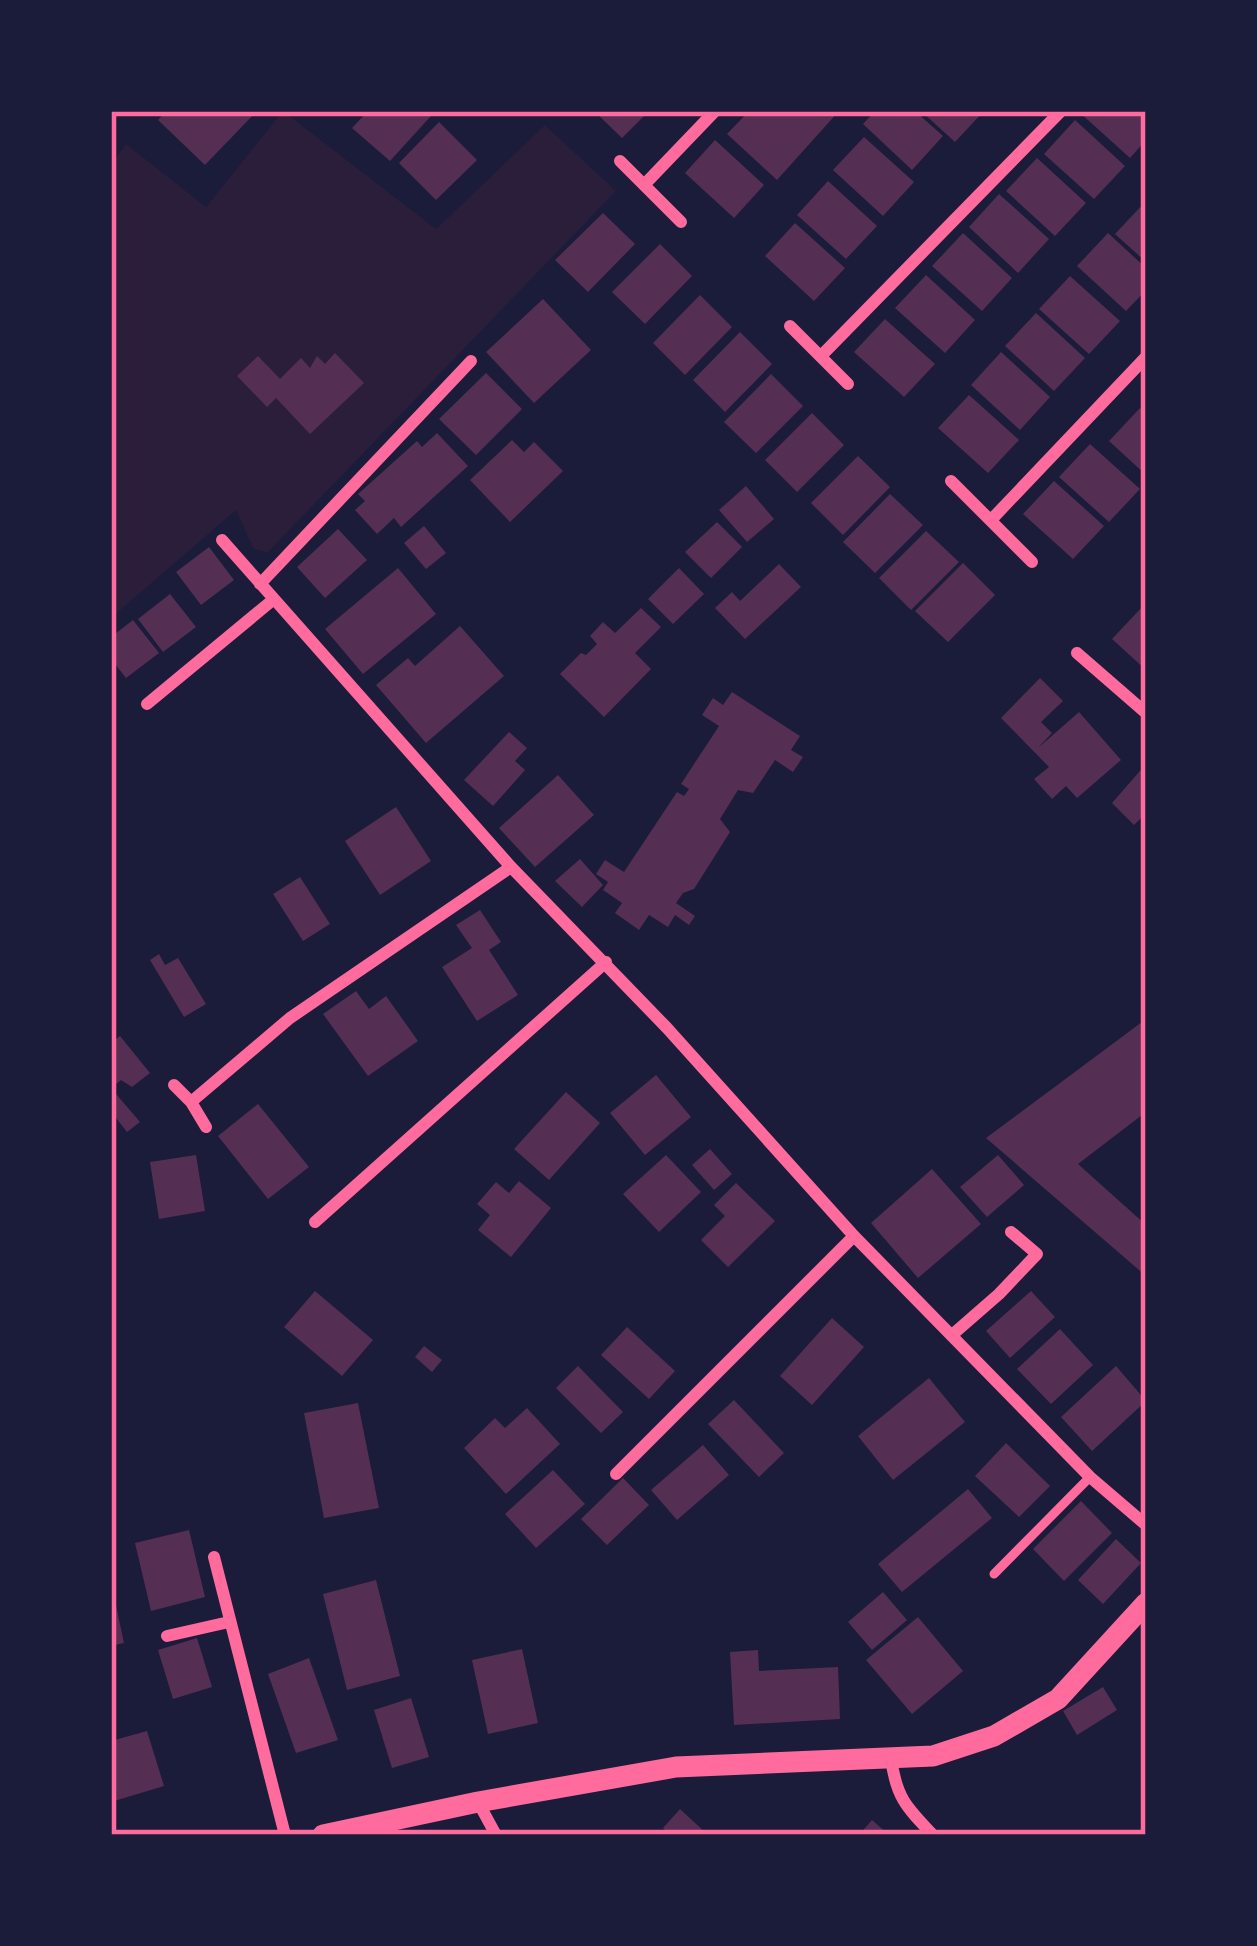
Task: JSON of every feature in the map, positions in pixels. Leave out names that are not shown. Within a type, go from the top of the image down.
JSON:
[{"type":"street","points":[[644,185],[715,111]]},
{"type":"street","points":[[820,356],[1060,111]]},
{"type":"street","points":[[620,161],[681,223]]},
{"type":"street","points":[[790,326],[848,384]]},
{"type":"street","points":[[992,520],[1146,358]]},
{"type":"street","points":[[260,584],[471,361]]},
{"type":"street","points":[[951,481],[1032,562]]},
{"type":"street","points":[[222,540],[512,867],[606,962],[854,1236],[1090,1477],[1146,1525]]},
{"type":"street","points":[[147,704],[274,599]]},
{"type":"street","points":[[1077,653],[1146,713]]},
{"type":"street","points":[[191,1102],[290,1018],[512,867]]},
{"type":"street","points":[[316,1222],[606,962]]},
{"type":"street","points":[[173,1085],[191,1102],[206,1127]]},
{"type":"street","points":[[952,1335],[1037,1254],[1011,1232]]},
{"type":"street","points":[[616,1474],[854,1236]]},
{"type":"street","points":[[214,1557],[285,1835]]},
{"type":"street","points":[[323,1835],[676,1767],[933,1756],[994,1736],[1058,1699],[1146,1603]]},
{"type":"street","points":[[167,1636],[229,1622]]},
{"type":"street","points":[[891,1758],[894,1786],[905,1806],[933,1835]]},
{"type":"street","points":[[478,1802],[496,1835]]},
{"type":"lane","points":[[994,1574],[1090,1477]]},
{"type":"shaded area","points":[[283,111],[436,229],[545,125],[616,191],[267,553],[253,548],[236,510],[111,618],[111,164],[126,144],[206,207]]},
{"type":"building","points":[[166,111],[257,111],[205,165],[158,120]]},
{"type":"building","points":[[368,111],[425,111],[431,116],[390,161],[352,128]]},
{"type":"building","points":[[594,111],[649,111],[622,138]]},
{"type":"building","points":[[749,111],[839,111],[777,180],[727,134]]},
{"type":"building","points":[[875,111],[915,111],[943,136],[912,170],[863,124]]},
{"type":"building","points":[[921,111],[984,111],[955,142]]},
{"type":"building","points":[[1078,111],[1146,111],[1146,140],[1130,158]]},
{"type":"building","points":[[1075,120],[1125,166],[1094,199],[1044,154]]},
{"type":"building","points":[[439,122],[477,160],[436,200],[399,163]]},
{"type":"building","points":[[864,137],[914,182],[883,216],[833,170]]},
{"type":"building","points":[[715,140],[764,185],[734,218],[685,173]]},
{"type":"building","points":[[1037,158],[1086,203],[1055,236],[1006,191]]},
{"type":"building","points":[[828,181],[877,226],[846,259],[797,215]]},
{"type":"building","points":[[999,194],[1049,239],[1018,273],[969,227]]},
{"type":"building","points":[[1146,201],[1146,262],[1115,234]]},
{"type":"building","points":[[603,213],[635,244],[588,292],[555,260]]},
{"type":"building","points":[[795,223],[845,268],[814,301],[765,256]]},
{"type":"building","points":[[963,233],[1012,278],[982,311],[932,266]]},
{"type":"building","points":[[1108,233],[1146,268],[1146,290],[1126,311],[1077,266]]},
{"type":"building","points":[[660,244],[692,276],[645,324],[612,292]]},
{"type":"building","points":[[926,275],[975,320],[945,353],[895,308]]},
{"type":"building","points":[[1070,276],[1120,321],[1089,354],[1039,309]]},
{"type":"building","points":[[700,295],[732,327],[685,375],[653,343]]},
{"type":"building","points":[[543,299],[591,350],[534,403],[486,352]]},
{"type":"building","points":[[1036,313],[1085,358],[1054,391],[1005,346]]},
{"type":"building","points":[[885,319],[935,364],[904,397],[854,352]]},
{"type":"building","points":[[740,332],[772,364],[725,412],[693,380]]},
{"type":"building","points":[[1001,352],[1050,397],[1020,430],[971,385]]},
{"type":"building","points":[[335,353],[364,383],[310,434],[276,398],[267,407],[237,376],[258,356],[280,379],[301,358],[310,368],[317,356],[325,364]]},
{"type":"building","points":[[486,373],[522,409],[476,455],[439,419]]},
{"type":"building","points":[[771,374],[803,406],[756,453],[724,422]]},
{"type":"building","points":[[969,395],[1019,440],[988,473],[938,428]]},
{"type":"building","points":[[1140,408],[1146,414],[1146,475],[1109,441]]},
{"type":"building","points":[[812,413],[844,445],[797,492],[765,460]]},
{"type":"building","points":[[437,433],[468,466],[401,527],[394,518],[377,534],[355,510],[365,501],[358,494],[417,441],[422,447]]},
{"type":"building","points":[[512,440],[524,452],[534,442],[563,471],[510,522],[470,480]]},
{"type":"building","points":[[1090,444],[1140,489],[1109,522],[1059,477]]},
{"type":"building","points":[[858,456],[890,487],[843,535],[811,503]]},
{"type":"building","points":[[1054,481],[1104,526],[1073,559],[1023,514]]},
{"type":"building","points":[[746,486],[774,519],[747,542],[719,510]]},
{"type":"building","points":[[890,494],[923,525],[875,573],[843,542]]},
{"type":"building","points":[[717,522],[742,547],[711,578],[685,552]]},
{"type":"building","points":[[424,526],[446,553],[426,569],[404,543]]},
{"type":"building","points":[[338,529],[367,560],[325,598],[297,567]]},
{"type":"building","points":[[926,531],[959,562],[911,610],[879,578]]},
{"type":"building","points":[[209,547],[234,580],[201,605],[176,572]]},
{"type":"building","points":[[963,563],[995,595],[948,642],[915,611]]},
{"type":"building","points":[[779,564],[801,587],[745,639],[715,608],[732,592],[740,601]]},
{"type":"building","points":[[398,568],[436,614],[363,674],[325,629]]},
{"type":"building","points":[[679,568],[704,594],[673,624],[648,599]]},
{"type":"building","points":[[170,594],[196,627],[163,652],[138,619]]},
{"type":"building","points":[[641,608],[661,627],[635,653],[651,669],[604,717],[560,674],[597,644],[590,636],[603,622],[615,633]]},
{"type":"building","points":[[1146,608],[1146,670],[1112,639]]},
{"type":"building","points":[[133,620],[159,653],[126,678],[111,659],[111,637]]},
{"type":"building","points":[[460,626],[504,676],[426,743],[376,685],[408,658],[415,666]]},
{"type":"building","points":[[1040,678],[1063,701],[1041,722],[1052,733],[1038,748],[1079,712],[1121,760],[1077,798],[1066,786],[1052,799],[1034,779],[1049,767],[1001,718]]},
{"type":"building","points":[[732,692],[800,736],[791,750],[803,757],[793,772],[775,760],[753,793],[738,790],[720,819],[730,832],[694,889],[676,903],[695,916],[689,925],[675,915],[668,927],[649,915],[639,930],[615,913],[622,903],[603,890],[608,882],[596,874],[605,860],[624,872],[677,792],[684,796],[689,789],[681,784],[719,726],[702,715],[713,698],[723,705]]},
{"type":"building","points":[[509,732],[527,748],[515,761],[525,770],[493,806],[464,780]]},
{"type":"building","points":[[1146,764],[1146,813],[1134,825],[1112,803]]},
{"type":"building","points":[[558,775],[594,815],[535,867],[499,828]]},
{"type":"building","points":[[396,807],[431,861],[380,895],[345,841]]},
{"type":"building","points":[[580,859],[603,885],[582,907],[555,881]]},
{"type":"building","points":[[300,877],[330,924],[303,941],[273,894]]},
{"type":"building","points":[[480,910],[501,942],[489,950],[518,995],[477,1021],[442,967],[472,948],[456,925]]},
{"type":"building","points":[[159,954],[165,965],[178,958],[206,1004],[184,1017],[150,960]]},
{"type":"building","points":[[356,991],[369,1009],[386,996],[418,1041],[368,1076],[323,1014]]},
{"type":"building","points":[[1146,1019],[1146,1112],[1078,1164],[1146,1225],[1146,1276],[986,1138]]},
{"type":"building","points":[[120,1036],[150,1073],[132,1087],[121,1080],[111,1088],[111,1043]]},
{"type":"building","points":[[656,1075],[691,1117],[645,1155],[610,1113]]},
{"type":"building","points":[[111,1088],[140,1122],[127,1132],[116,1118],[111,1122]]},
{"type":"building","points":[[566,1092],[600,1123],[549,1180],[514,1149]]},
{"type":"building","points":[[258,1104],[309,1167],[268,1199],[218,1136]]},
{"type":"building","points":[[710,1149],[732,1174],[714,1190],[692,1165]]},
{"type":"building","points":[[196,1155],[205,1211],[159,1219],[150,1162]]},
{"type":"building","points":[[666,1155],[701,1192],[659,1232],[623,1194]]},
{"type":"building","points":[[998,1155],[1024,1185],[987,1217],[960,1187]]},
{"type":"building","points":[[932,1169],[981,1224],[918,1278],[871,1223]]},
{"type":"building","points":[[519,1181],[551,1208],[511,1257],[478,1230],[490,1215],[477,1204],[496,1182],[509,1193]]},
{"type":"building","points":[[736,1183],[775,1221],[728,1267],[701,1240],[725,1216],[714,1205]]},
{"type":"building","points":[[315,1291],[373,1340],[342,1376],[284,1327]]},
{"type":"building","points":[[1031,1291],[1055,1317],[1010,1358],[986,1331]]},
{"type":"building","points":[[832,1318],[864,1347],[812,1405],[780,1376]]},
{"type":"building","points":[[627,1327],[675,1371],[649,1399],[601,1355]]},
{"type":"building","points":[[1060,1329],[1093,1365],[1051,1404],[1017,1369]]},
{"type":"building","points":[[424,1346],[442,1360],[432,1372],[415,1357]]},
{"type":"building","points":[[578,1366],[623,1412],[601,1433],[556,1388]]},
{"type":"building","points":[[1116,1366],[1146,1401],[1092,1451],[1061,1417]]},
{"type":"building","points":[[929,1378],[965,1422],[893,1480],[858,1436]]},
{"type":"building","points":[[734,1400],[784,1453],[759,1477],[708,1424]]},
{"type":"building","points":[[358,1403],[379,1508],[324,1518],[304,1413]]},
{"type":"building","points":[[527,1408],[560,1444],[506,1494],[464,1448],[495,1418],[505,1428]]},
{"type":"building","points":[[1006,1443],[1050,1486],[1019,1517],[975,1476]]},
{"type":"building","points":[[703,1445],[729,1475],[677,1520],[651,1490]]},
{"type":"building","points":[[553,1470],[585,1504],[536,1548],[505,1514]]},
{"type":"building","points":[[623,1478],[649,1505],[607,1545],[581,1519]]},
{"type":"building","points":[[968,1489],[992,1518],[902,1592],[878,1564]]},
{"type":"building","points":[[1081,1501],[1112,1533],[1064,1581],[1033,1549]]},
{"type":"building","points":[[189,1530],[205,1597],[151,1611],[135,1543]]},
{"type":"building","points":[[1116,1539],[1141,1563],[1103,1604],[1078,1580]]},
{"type":"building","points":[[376,1580],[400,1676],[347,1690],[323,1594]]},
{"type":"building","points":[[111,1582],[124,1643],[111,1646]]},
{"type":"building","points":[[883,1592],[907,1620],[872,1650],[848,1622]]},
{"type":"building","points":[[918,1617],[963,1671],[912,1714],[866,1660]]},
{"type":"building","points":[[197,1638],[212,1687],[173,1699],[158,1650]]},
{"type":"building","points":[[522,1649],[538,1723],[488,1734],[472,1660]]},
{"type":"building","points":[[758,1650],[759,1671],[838,1667],[840,1719],[734,1725],[730,1652]]},
{"type":"building","points":[[309,1658],[338,1740],[296,1753],[268,1674]]},
{"type":"building","points":[[1103,1687],[1117,1710],[1077,1735],[1063,1711]]},
{"type":"building","points":[[411,1698],[429,1757],[392,1768],[374,1710]]},
{"type":"building","points":[[147,1731],[164,1786],[111,1802],[111,1741]]},
{"type":"building","points":[[680,1809],[708,1835],[670,1835],[663,1828]]},
{"type":"building","points":[[872,1820],[889,1835],[859,1835]]}]
